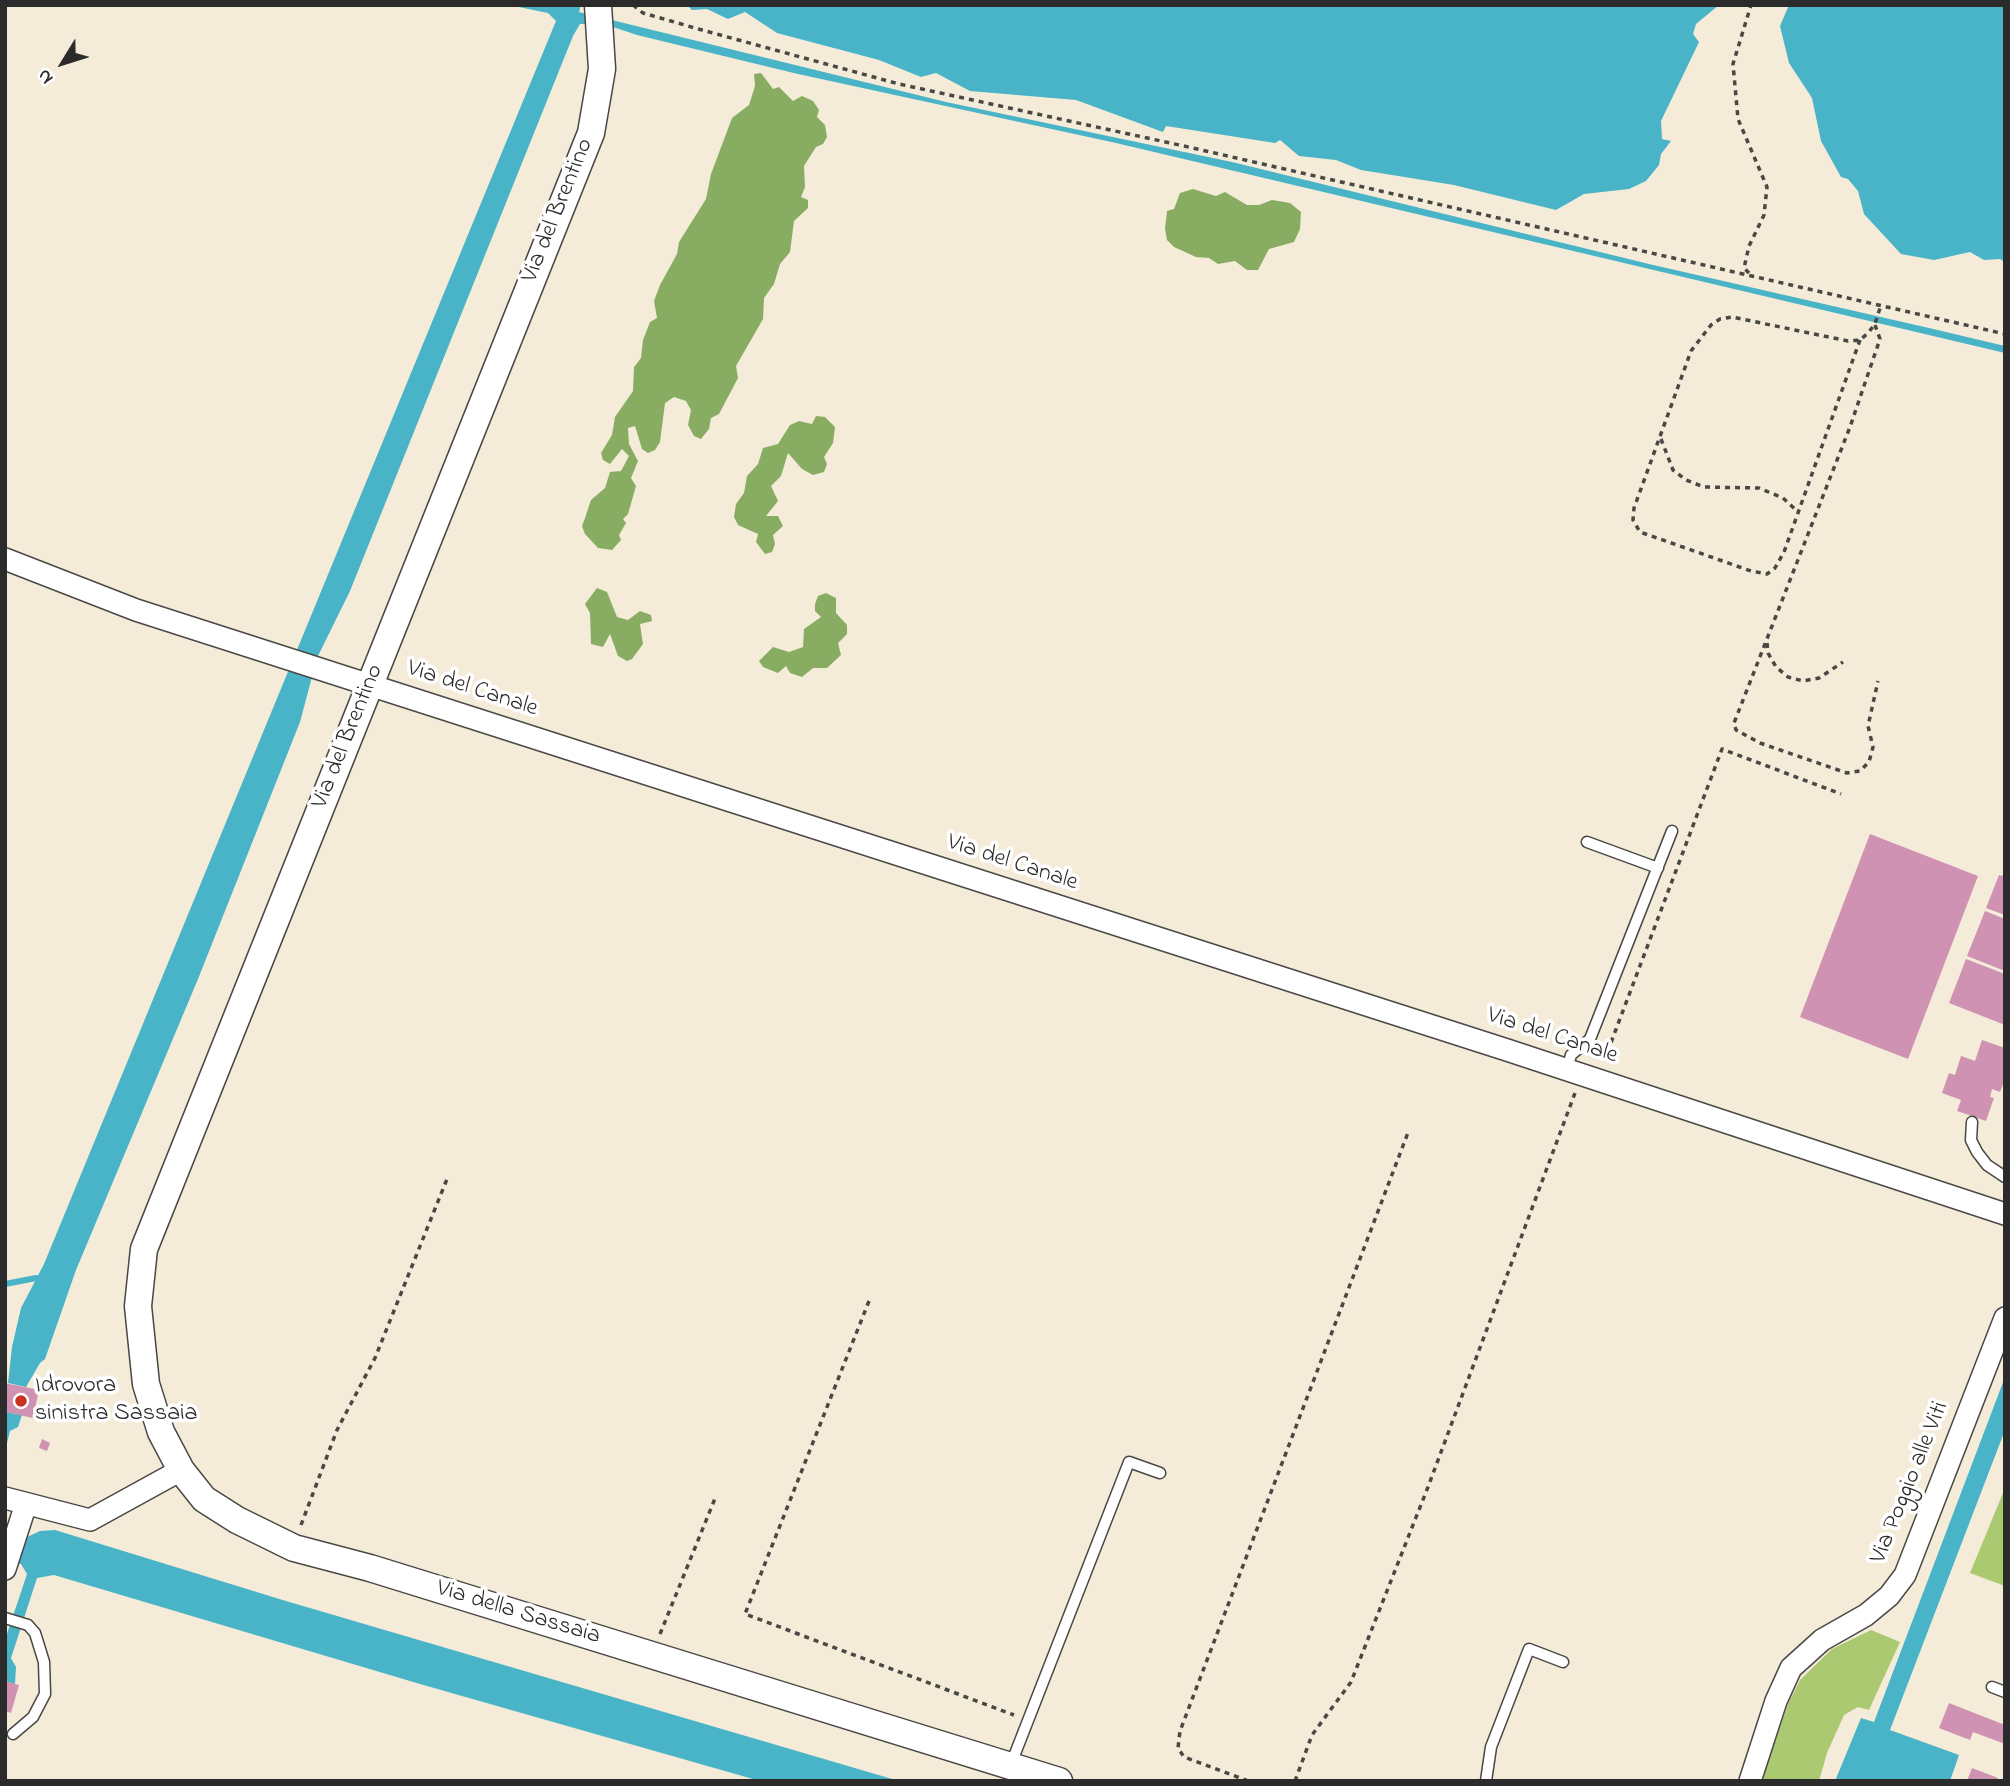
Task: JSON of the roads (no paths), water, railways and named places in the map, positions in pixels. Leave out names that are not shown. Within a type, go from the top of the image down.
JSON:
[{"type":"street","name":"Via del Brentino","points":[[181,1470],[161,1432],[146,1384],[138,1306],[144,1249],[591,133],[602,69],[598,5]]},
{"type":"street","name":"Via del Canale","points":[[5,559],[136,610],[1582,1074],[2005,1214]]},
{"type":"street","name":"Via Poggio alle Viti","points":[[1750,1781],[1773,1710],[1791,1668],[1822,1640],[1866,1615],[1889,1596],[1905,1575],[2005,1318]]},
{"type":"street","points":[[5,1569],[15,1501],[90,1520],[181,1470]]},
{"type":"street","name":"Via della Sassaia","points":[[181,1470],[204,1499],[237,1520],[294,1548],[370,1568],[1059,1781]]},
{"type":"lane","points":[[1582,1074],[1571,1055],[1590,1039],[1672,831]]},
{"type":"lane","points":[[1587,842],[1658,868]]},
{"type":"lane","points":[[1972,1122],[1971,1140],[1978,1152],[1987,1165],[2005,1177]]},
{"type":"lane","points":[[1010,1767],[1129,1462],[1160,1473]]},
{"type":"lane","points":[[7,1618],[28,1625],[35,1633],[44,1662],[44,1694],[33,1717],[13,1734]]},
{"type":"lane","points":[[1486,1781],[1491,1747],[1529,1650],[1563,1662]]},
{"type":"lane","points":[[1992,1687],[2005,1692]]},
{"type":"water","points":[[509,5],[581,5],[579,12],[946,102],[1232,162],[1649,264],[2005,346],[2005,353],[1116,143],[798,74],[637,35],[604,24],[580,24],[350,591],[317,658],[300,722],[198,979],[76,1270],[45,1359],[26,1387],[8,1383],[12,1347],[21,1308],[44,1264],[556,21],[548,13]]},
{"type":"water","points":[[687,5],[1719,5],[1696,24],[1693,34],[1699,42],[1661,121],[1662,139],[1671,141],[1661,154],[1659,165],[1646,181],[1629,189],[1584,194],[1556,210],[1454,185],[1361,170],[1336,160],[1299,156],[1280,140],[1275,143],[1166,126],[1163,132],[1076,100],[970,91],[936,73],[921,77],[879,60],[777,33],[745,12],[728,19],[707,9],[692,10]]},
{"type":"water","points":[[1789,5],[2005,5],[2005,262],[2000,259],[1984,260],[1970,252],[1934,260],[1901,254],[1864,214],[1858,191],[1848,179],[1841,177],[1821,141],[1812,98],[1789,63],[1780,26]]},
{"type":"water","points":[[2005,1377],[2005,1430],[1890,1730],[1959,1755],[1950,1781],[1835,1781],[1861,1718],[1874,1722]]},
{"type":"water","points":[[5,1412],[22,1415],[18,1427],[10,1431],[5,1451]]},
{"type":"water","points":[[55,1530],[286,1601],[899,1781],[760,1781],[420,1684],[54,1575],[37,1578],[11,1658],[16,1667],[15,1684],[5,1681],[5,1640],[27,1574],[21,1564],[5,1562],[5,1534],[25,1538],[40,1531]]},
{"type":"waterway","points":[[5,1284],[36,1278]]},
{"type":"place","name":"Idrovora sinistra Sassaia","points":[[21,1401]]}]
